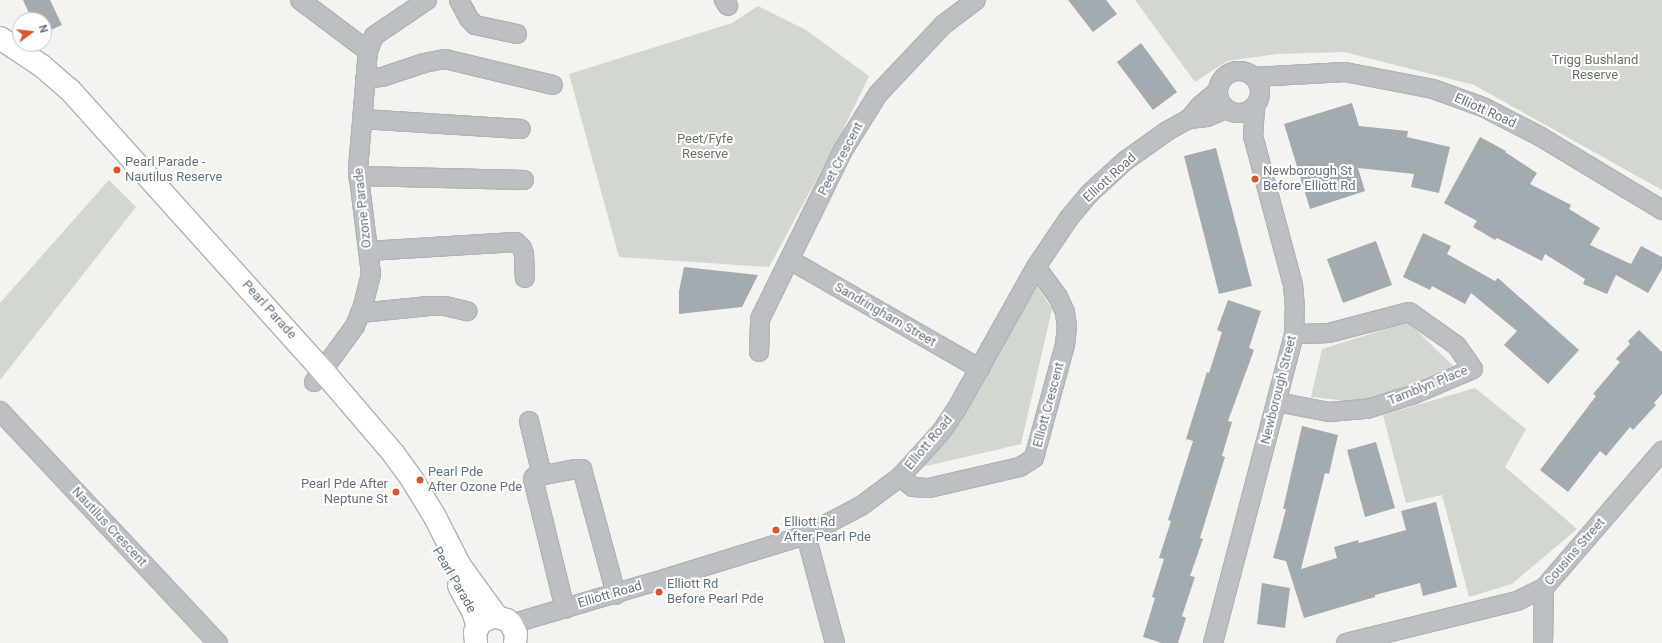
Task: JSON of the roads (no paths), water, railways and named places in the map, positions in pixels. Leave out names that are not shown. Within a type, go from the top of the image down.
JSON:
[{"type":"main road","name":"Pearl Parade","points":[[0,38],[42,66],[70,90],[319,376],[413,481],[435,517],[460,566],[510,631]]},
{"type":"main road","name":"Pearl Parade","points":[[0,53],[55,92],[74,111],[319,376],[406,492],[418,512],[437,553],[468,600],[473,611],[475,638]]},
{"type":"main road","name":"Pearl Parade","points":[[475,638],[486,619],[510,631]]},
{"type":"street","points":[[300,0],[368,51]]},
{"type":"street","name":"Ozone Parade","points":[[319,376],[355,326],[371,274],[358,176],[368,51],[374,36],[426,0]]},
{"type":"street","points":[[459,0],[469,19],[475,24],[517,34]]},
{"type":"street","name":"Peet Crescent","points":[[759,352],[760,319],[842,152],[878,94],[943,25],[976,0]]},
{"type":"street","points":[[365,79],[382,77],[424,63],[445,59],[553,86]]},
{"type":"street","name":"Elliott Road","points":[[1189,119],[1200,106],[1218,91],[1220,84],[1230,73],[1241,71],[1254,77],[1345,72],[1433,89],[1483,107],[1541,137],[1662,210]]},
{"type":"street","name":"Elliott Road","points":[[510,631],[558,611],[806,535],[861,506],[900,477],[941,432],[980,369],[1036,267],[1069,218],[1089,194],[1125,161],[1167,131],[1189,119],[1230,111],[1248,112],[1288,75]]},
{"type":"street","points":[[1254,77],[1260,86],[1257,103]]},
{"type":"street","points":[[1218,91],[1221,104],[1230,111]]},
{"type":"street","name":"Newborough Street","points":[[1213,643],[1294,334],[1295,308],[1293,286],[1253,136],[1257,103]]},
{"type":"street","name":"Newborough Street","points":[[1230,111],[1253,136]]},
{"type":"street","points":[[362,119],[521,129]]},
{"type":"street","points":[[358,176],[524,180]]},
{"type":"street","points":[[368,251],[516,242],[522,248],[524,254],[525,278]]},
{"type":"street","name":"Sandringham Street","points":[[790,260],[980,369]]},
{"type":"street","name":"Elliott Crescent","points":[[900,477],[913,487],[929,488],[1020,468],[1034,458],[1065,345],[1067,327],[1065,312],[1058,297],[1036,267]]},
{"type":"street","points":[[362,307],[405,300],[458,295]]},
{"type":"street","points":[[362,307],[445,306],[467,310]]},
{"type":"street","name":"Tamblyn Place","points":[[1277,402],[1329,412],[1367,409],[1412,395],[1473,369],[1456,345],[1409,312],[1328,333],[1294,334]]},
{"type":"street","name":"Nautilus Crescent","points":[[0,411],[218,643]]},
{"type":"street","points":[[529,421],[542,475]]},
{"type":"street","name":"Cousins Street","points":[[1346,643],[1517,601],[1544,588],[1662,451]]},
{"type":"street","points":[[558,611],[533,479],[542,475],[582,469],[616,594]]},
{"type":"street","points":[[806,535],[835,643]]},
{"type":"street","points":[[1543,643],[1544,588]]},
{"type":"place","name":"Pearl Parade - Nautilus Reserve","points":[[117,170]]},
{"type":"place","name":"Newborough St Before Elliott Rd","points":[[1255,179]]},
{"type":"place","name":"Pearl Pde After Ozone Pde","points":[[420,480]]},
{"type":"place","name":"Pearl Pde After Neptune St","points":[[396,492]]},
{"type":"place","name":"Elliott Rd After Pearl Pde","points":[[776,530]]},
{"type":"place","name":"Elliott Rd Before Pearl Pde","points":[[659,592]]},
{"type":"park label","name":"Trigg Bushland Reserve","points":[[1595,68]]},
{"type":"park label","name":"Peet/Fyfe Reserve","points":[[705,148]]}]
